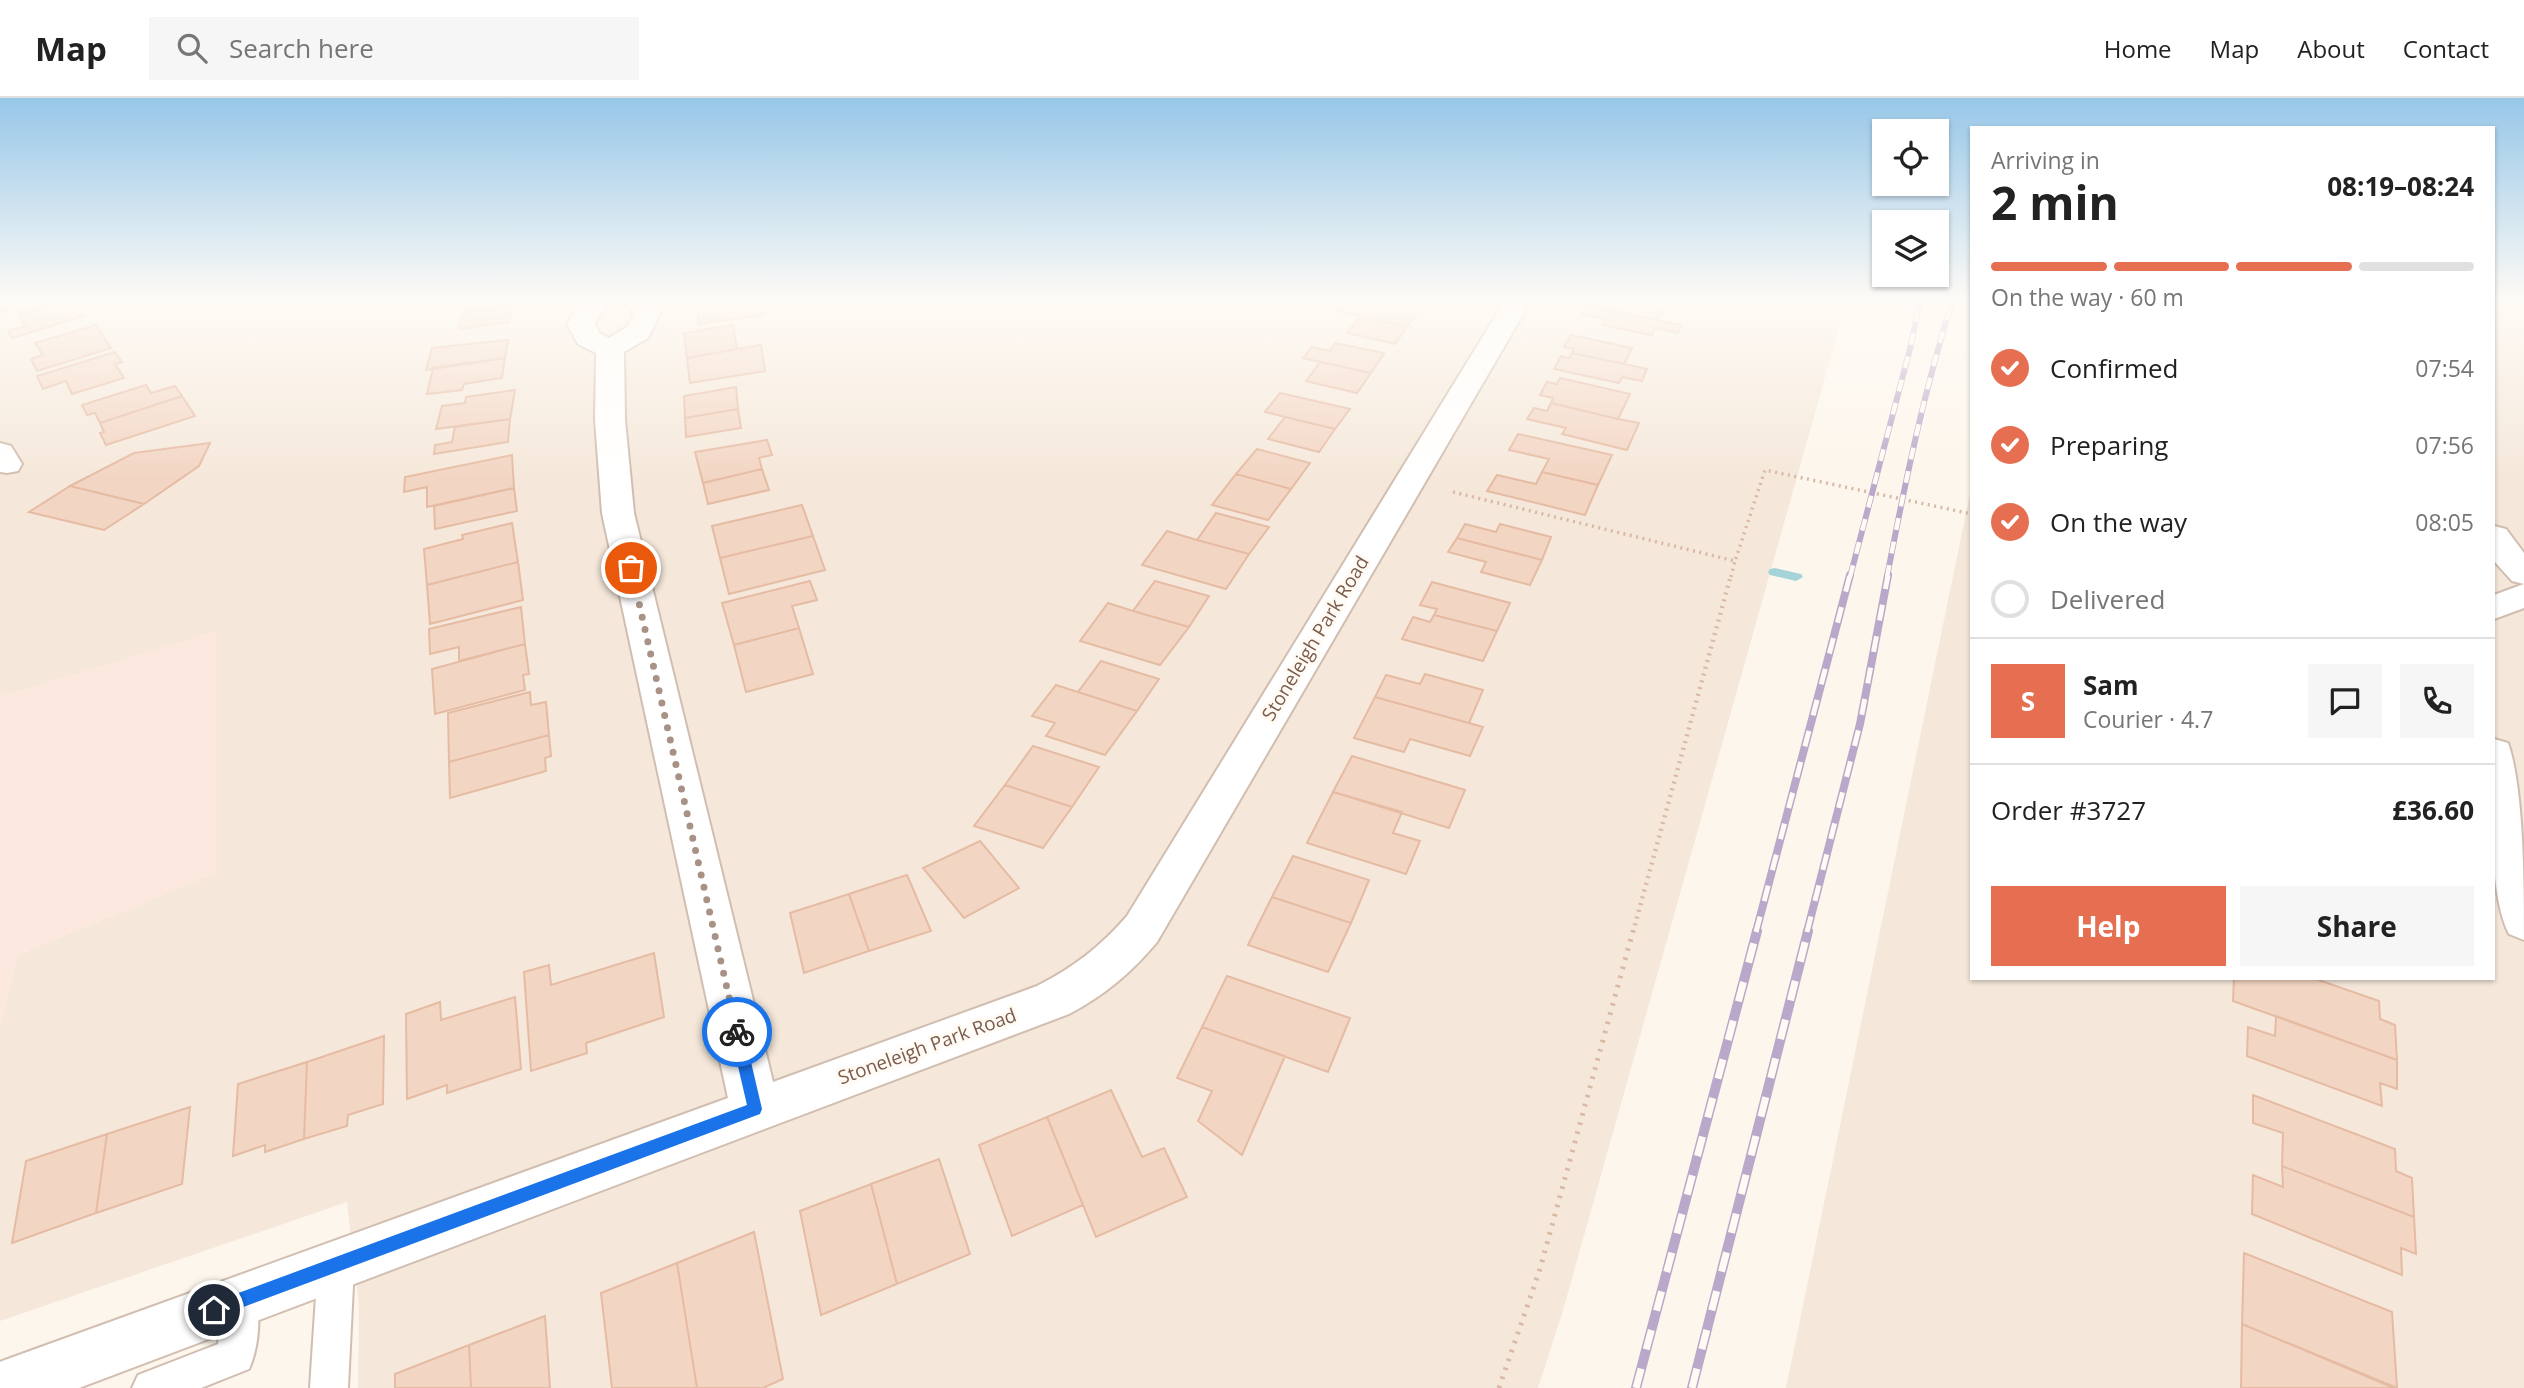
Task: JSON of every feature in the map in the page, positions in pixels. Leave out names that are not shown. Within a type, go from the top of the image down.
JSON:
[{"type":"street","points":[[610,359],[610,420],[618,513],[755,1109]]},
{"type":"street","name":"Stoneleigh Park Road","points":[[5,1388],[1053,1000],[1087,983],[1114,962],[1142,929],[1482,359]]},
{"type":"street","points":[[2495,538],[2500,548],[2524,573]]},
{"type":"street","points":[[2495,608],[2524,595]]},
{"type":"street","points":[[2495,759],[2524,922]]},
{"type":"lane","points":[[328,1388],[336,1265]]},
{"type":"lane","points":[[151,1388],[236,1356],[240,1301]]},
{"type":"path","points":[[1499,1388],[1540,1269],[1735,561],[1765,470],[1970,514]]},
{"type":"path","points":[[1408,481],[1735,561]]},
{"type":"shaded area","points":[[0,359],[1830,359],[1562,1314],[1538,1388],[358,1388],[359,1307],[347,1202],[0,1321],[0,1027],[17,955],[215,873],[216,632],[0,697]]},
{"type":"shaded area","points":[[2495,359],[2524,359],[2524,1388],[1786,1388],[1970,494],[1970,980],[2495,980]]},
{"type":"shaded area","points":[[216,631],[216,873],[17,955],[0,1027],[0,697]]},
{"type":"building","points":[[31,359],[75,359],[37,371]]},
{"type":"building","points":[[92,359],[120,359],[122,362],[115,364],[124,378],[72,394],[66,381],[43,389],[37,376]]},
{"type":"building","points":[[429,359],[497,359],[426,370]]},
{"type":"building","points":[[505,359],[502,378],[464,384],[462,390],[427,394],[433,368]]},
{"type":"building","points":[[687,359],[763,359],[765,371],[690,383]]},
{"type":"building","points":[[1308,359],[1380,359],[1371,373]]},
{"type":"building","points":[[1559,359],[1601,359],[1647,369],[1642,381],[1622,377],[1619,383],[1554,369]]},
{"type":"building","points":[[1601,359],[1626,359],[1624,364]]},
{"type":"building","points":[[1320,362],[1371,373],[1357,393],[1306,381]]},
{"type":"building","points":[[1560,378],[1630,394],[1618,419],[1551,403],[1553,398],[1540,395],[1547,382],[1557,384]]},
{"type":"building","points":[[146,385],[151,393],[175,386],[182,396],[100,423],[95,413],[87,415],[82,405]]},
{"type":"building","points":[[736,387],[738,409],[685,418],[684,396]]},
{"type":"building","points":[[515,390],[510,419],[436,429],[442,406],[465,403],[466,397]]},
{"type":"building","points":[[1280,393],[1350,409],[1335,429],[1265,412]]},
{"type":"building","points":[[182,396],[195,416],[106,445],[100,433],[104,432],[100,423]]},
{"type":"building","points":[[1551,403],[1639,423],[1627,450],[1562,434],[1566,428],[1527,419],[1534,408],[1547,411]]},
{"type":"building","points":[[738,409],[741,428],[686,437],[685,418]]},
{"type":"building","points":[[1285,417],[1335,429],[1319,452],[1268,439]]},
{"type":"building","points":[[510,419],[508,442],[434,454],[435,445],[452,442],[455,427]]},
{"type":"building","points":[[1518,434],[1612,455],[1598,485],[1542,472],[1549,459],[1509,450]]},
{"type":"building","points":[[767,440],[772,455],[759,458],[762,469],[703,483],[695,452]]},
{"type":"building","points":[[210,443],[199,466],[144,504],[70,486],[134,453]]},
{"type":"building","points":[[1257,449],[1310,463],[1291,489],[1236,474]]},
{"type":"building","points":[[512,455],[514,488],[427,507],[427,487],[404,492],[405,477]]},
{"type":"building","points":[[762,469],[769,490],[708,504],[703,483]]},
{"type":"building","points":[[1542,472],[1598,485],[1585,515],[1487,491],[1497,475],[1536,484]]},
{"type":"building","points":[[1236,474],[1291,489],[1268,520],[1212,505]]},
{"type":"building","points":[[70,486],[144,504],[104,530],[29,512]]},
{"type":"building","points":[[514,488],[517,511],[435,529],[434,506]]},
{"type":"building","points":[[802,505],[813,536],[720,558],[712,526]]},
{"type":"building","points":[[1216,513],[1269,527],[1249,554],[1197,540]]},
{"type":"building","points":[[512,523],[518,562],[427,585],[424,549],[463,539],[462,535]]},
{"type":"building","points":[[1465,524],[1496,532],[1500,524],[1551,537],[1542,560],[1457,538]]},
{"type":"building","points":[[1167,531],[1249,554],[1226,589],[1142,565]]},
{"type":"building","points":[[813,536],[825,570],[729,594],[720,558]]},
{"type":"building","points":[[1457,538],[1542,560],[1530,585],[1481,572],[1486,562],[1448,552]]},
{"type":"building","points":[[518,562],[523,600],[430,624],[427,585]]},
{"type":"building","points":[[810,581],[817,600],[792,606],[799,628],[734,645],[722,603]]},
{"type":"building","points":[[1155,581],[1209,596],[1189,627],[1133,611]]},
{"type":"building","points":[[1432,582],[1510,603],[1497,631],[1434,615],[1437,609],[1420,605]]},
{"type":"building","points":[[1108,603],[1189,627],[1160,665],[1080,641]]},
{"type":"building","points":[[521,607],[525,644],[459,661],[459,647],[430,654],[429,629]]},
{"type":"building","points":[[1434,615],[1497,631],[1483,661],[1402,639],[1413,617],[1430,622]]},
{"type":"building","points":[[799,628],[813,674],[746,692],[734,645]]},
{"type":"building","points":[[525,644],[529,674],[523,675],[525,690],[435,714],[432,669]]},
{"type":"building","points":[[1101,661],[1159,679],[1137,711],[1078,692]]},
{"type":"building","points":[[1425,674],[1483,690],[1469,723],[1375,697],[1386,675],[1420,684]]},
{"type":"building","points":[[1056,685],[1137,711],[1105,755],[1046,736],[1055,723],[1032,716]]},
{"type":"building","points":[[530,692],[531,705],[546,702],[549,735],[449,762],[448,713]]},
{"type":"building","points":[[1375,697],[1483,727],[1470,756],[1410,739],[1404,752],[1354,738]]},
{"type":"building","points":[[549,735],[551,756],[545,758],[546,771],[450,798],[449,762]]},
{"type":"building","points":[[1033,746],[1099,767],[1072,807],[1005,785]]},
{"type":"building","points":[[1352,756],[1465,790],[1449,828],[1333,792]]},
{"type":"building","points":[[1005,785],[1072,807],[1043,848],[974,826]]},
{"type":"building","points":[[1333,792],[1402,812],[1393,833],[1420,841],[1406,874],[1307,843]]},
{"type":"building","points":[[980,841],[1019,888],[964,918],[923,868]]},
{"type":"building","points":[[1293,856],[1369,880],[1351,923],[1272,897]]},
{"type":"building","points":[[907,875],[931,931],[869,951],[849,894]]},
{"type":"building","points":[[849,894],[869,951],[804,973],[790,913]]},
{"type":"building","points":[[1272,897],[1351,923],[1328,972],[1248,945]]},
{"type":"building","points":[[654,953],[664,1017],[586,1043],[587,1053],[531,1071],[524,972],[549,965],[551,985]]},
{"type":"building","points":[[1227,976],[1350,1018],[1328,1072],[1202,1027]]},
{"type":"building","points":[[2234,980],[2319,980],[2379,1001],[2380,1019],[2395,1025],[2397,1060],[2233,1001]]},
{"type":"building","points":[[515,997],[521,1069],[447,1093],[447,1085],[407,1099],[406,1014],[440,1002],[441,1020]]},
{"type":"building","points":[[2276,1016],[2397,1060],[2397,1089],[2380,1083],[2382,1106],[2247,1056],[2248,1027],[2275,1036]]},
{"type":"building","points":[[1202,1027],[1285,1056],[1242,1155],[1198,1121],[1212,1091],[1177,1078]]},
{"type":"building","points":[[384,1036],[383,1104],[348,1115],[347,1126],[304,1139],[307,1062]]},
{"type":"building","points":[[307,1062],[304,1139],[265,1152],[265,1145],[233,1156],[238,1084]]},
{"type":"building","points":[[1111,1090],[1142,1157],[1164,1148],[1187,1197],[1096,1237],[1047,1117]]},
{"type":"building","points":[[2253,1095],[2395,1149],[2396,1171],[2412,1178],[2414,1217],[2282,1166],[2283,1133],[2253,1123]]},
{"type":"building","points":[[190,1107],[182,1184],[96,1213],[107,1134]]},
{"type":"building","points":[[1047,1117],[1083,1205],[1012,1236],[979,1145]]},
{"type":"building","points":[[107,1134],[96,1213],[12,1243],[26,1161]]},
{"type":"building","points":[[939,1159],[970,1254],[897,1284],[871,1184]]},
{"type":"building","points":[[2282,1166],[2414,1217],[2416,1254],[2401,1248],[2402,1275],[2252,1214],[2253,1175],[2283,1187]]},
{"type":"building","points":[[871,1184],[897,1284],[821,1315],[800,1211]]},
{"type":"building","points":[[754,1232],[783,1379],[763,1388],[697,1388],[677,1263]]},
{"type":"building","points":[[2244,1253],[2392,1312],[2397,1388],[2242,1324]]},
{"type":"building","points":[[677,1263],[697,1388],[612,1388],[601,1293]]},
{"type":"building","points":[[545,1316],[550,1388],[471,1388],[469,1345]]},
{"type":"building","points":[[2242,1324],[2394,1388],[2241,1388]]},
{"type":"building","points":[[469,1345],[471,1388],[395,1388],[395,1374]]},
{"type":"waterway","points":[[1775,572],[1796,577]]},
{"type":"railway","points":[[1850,577],[1907,359]]},
{"type":"railway","points":[[1887,577],[1916,437],[1936,359]]},
{"type":"railway","points":[[1756,932],[1850,575]]},
{"type":"railway","points":[[1807,932],[1860,724],[1888,575]]},
{"type":"railway","points":[[1636,1388],[1757,931]]},
{"type":"railway","points":[[1692,1388],[1808,931]]},
{"type":"way so far","points":[[631,568],[737,1032]]},
{"type":"route","points":[[214,1310],[755,1109],[737,1032]]}]
